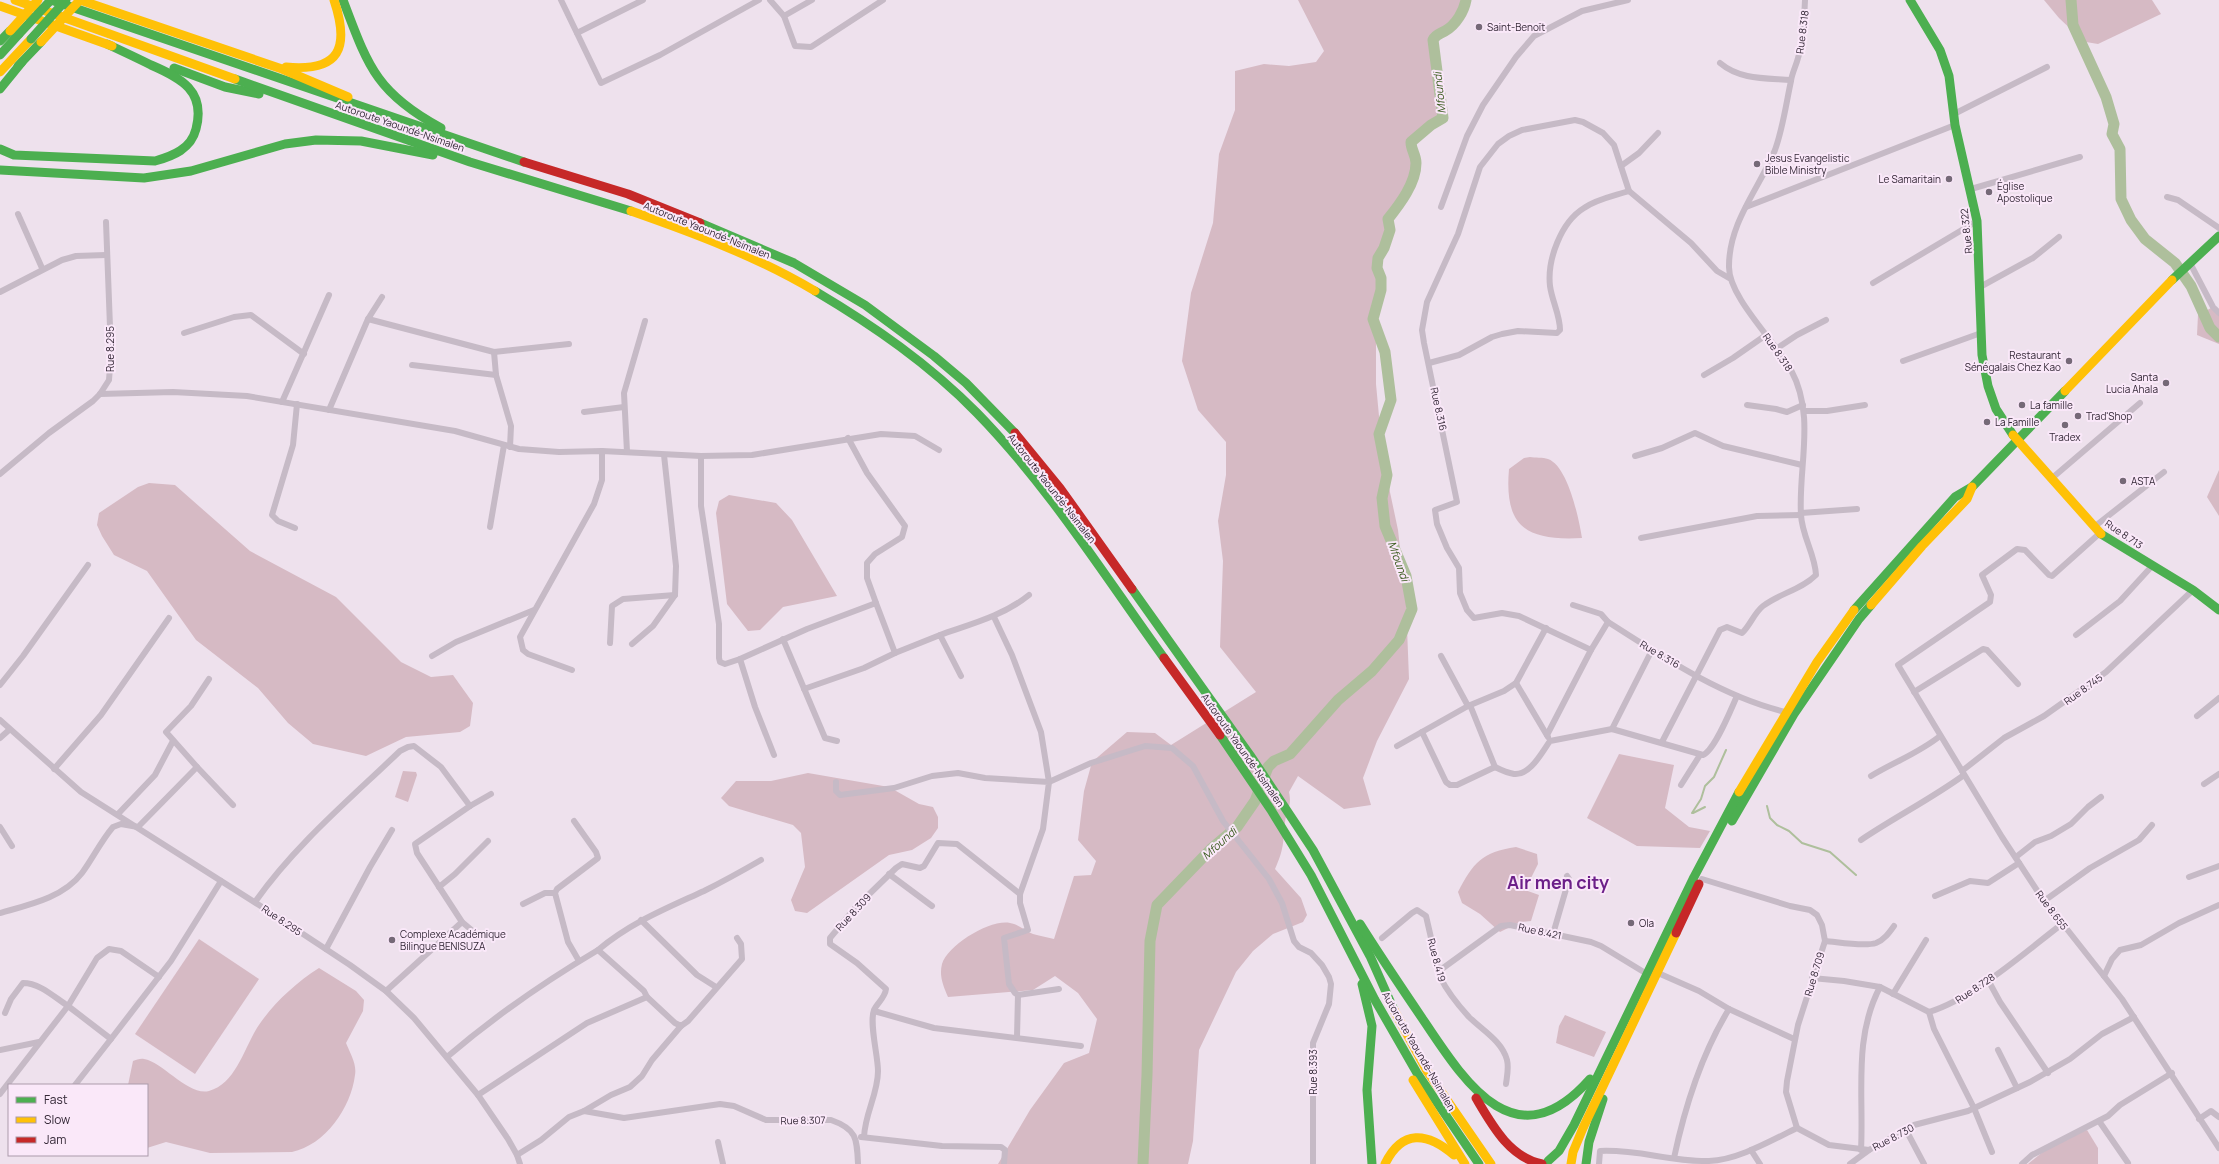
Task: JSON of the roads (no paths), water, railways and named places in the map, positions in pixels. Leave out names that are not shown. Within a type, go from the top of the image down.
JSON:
[{"type":"main road","name":"Autoroute Yaoundé-Nsimalen","points":[[15,0],[292,101],[474,163],[623,208],[736,251],[784,273],[829,298],[868,323],[942,380],[976,412],[1010,448],[1065,520],[1273,812],[1313,878],[1397,1040],[1444,1118],[1479,1164]]},
{"type":"main road","points":[[0,42],[38,0]]},
{"type":"main road","name":"Autoroute Yaoundé-Nsimalen","points":[[51,0],[496,154],[628,194],[761,248],[807,271],[865,305],[929,352],[977,393],[1033,454],[1060,488],[1250,755],[1313,850],[1370,956],[1393,1009],[1427,1071],[1470,1136],[1491,1164]]},
{"type":"main road","points":[[0,55],[51,0]]},
{"type":"main road","points":[[0,72],[66,0]]},
{"type":"main road","points":[[0,85],[80,0],[255,60],[324,86],[388,116]]},
{"type":"main road","points":[[255,60],[299,69],[318,66],[332,58],[340,48],[343,37],[342,24],[334,0]]},
{"type":"main road","points":[[343,0],[364,55],[384,89],[399,104],[420,118],[496,154]]},
{"type":"main road","name":"Rue 8.322","points":[[1910,0],[1945,61],[1950,82],[1955,125],[1971,188],[1977,221],[1981,333],[1988,386],[1996,409],[2016,440]]},
{"type":"main road","points":[[0,6],[225,87],[292,101]]},
{"type":"main road","points":[[0,149],[14,154],[155,161],[176,155],[189,145],[196,131],[199,118],[198,106],[189,85],[172,74],[107,44]]},
{"type":"main road","points":[[0,89],[22,62]]},
{"type":"main road","points":[[0,170],[144,178],[191,171],[285,144],[339,140],[380,144],[474,163]]},
{"type":"main road","points":[[1544,1163],[1559,1151],[1568,1136],[1615,1037],[1719,829],[1786,712],[1817,662],[1852,612],[1955,497],[1972,487],[2016,440],[2190,263],[2219,236]]},
{"type":"main road","name":"Rue 8.713","points":[[2016,440],[2097,530],[2152,566],[2193,590],[2219,610]]},
{"type":"main road","points":[[1571,1164],[1573,1152],[1583,1128],[1627,1039],[1702,879],[1750,788],[1823,671],[1859,619],[1922,546],[1967,499],[1972,487]]},
{"type":"main road","points":[[1313,850],[1381,957],[1485,1112],[1518,1155],[1533,1163],[1563,1164]]},
{"type":"main road","points":[[1336,921],[1365,992],[1372,1026],[1372,1045],[1367,1090],[1372,1164]]},
{"type":"main road","points":[[1469,1087],[1495,1109],[1511,1115],[1531,1118],[1545,1116],[1571,1102],[1581,1092],[1615,1037]]},
{"type":"main road","points":[[1586,1164],[1589,1142],[1627,1039]]},
{"type":"main road","points":[[1397,1040],[1404,1062],[1425,1102],[1465,1164]]},
{"type":"main road","points":[[1385,1164],[1389,1154],[1396,1146],[1405,1140],[1416,1136],[1428,1138],[1439,1143],[1462,1164]]},
{"type":"street","points":[[561,0],[601,83],[660,55],[759,0]]},
{"type":"street","points":[[577,33],[643,0]]},
{"type":"street","points":[[770,0],[784,16],[795,46],[811,47],[883,0]]},
{"type":"street","points":[[784,16],[812,0]]},
{"type":"street","points":[[1441,207],[1467,136],[1490,92],[1534,36],[1582,11],[1627,0]]},
{"type":"street","name":"Rue 8.318","points":[[1697,675],[1720,630],[1727,627],[1742,633],[1760,607],[1780,595],[1808,584],[1816,575],[1816,565],[1803,530],[1801,514],[1804,408],[1795,379],[1729,278],[1730,246],[1745,207],[1775,150],[1791,80],[1802,43],[1805,0]]},
{"type":"street","points":[[1720,63],[1730,71],[1743,76],[1791,80]]},
{"type":"street","points":[[1954,114],[2047,68]]},
{"type":"street","name":"Rue 8.316","points":[[1591,650],[1546,628],[1510,614],[1502,613],[1474,618],[1467,610],[1460,593],[1459,568],[1447,548],[1437,524],[1435,510],[1457,502],[1422,330],[1427,302],[1458,234],[1480,167],[1498,144],[1508,136],[1522,130],[1575,120],[1583,122],[1610,139],[1614,145],[1629,191]]},
{"type":"street","points":[[1745,207],[1955,125]]},
{"type":"street","points":[[1621,166],[1639,153],[1658,133]]},
{"type":"street","points":[[1971,188],[2080,157]]},
{"type":"street","points":[[1429,363],[1459,355],[1492,337],[1502,334],[1518,331],[1557,333],[1560,330],[1550,287],[1549,270],[1555,250],[1565,228],[1572,217],[1584,208],[1600,200],[1629,191],[1691,243],[1717,272],[1729,278]]},
{"type":"street","points":[[2167,197],[2178,200],[2219,228]]},
{"type":"street","points":[[18,214],[42,268]]},
{"type":"street","points":[[1873,283],[1977,221]]},
{"type":"street","name":"Rue 8.295","points":[[0,474],[100,394],[109,380],[111,373],[106,222]]},
{"type":"street","points":[[1980,287],[2033,258],[2059,237]]},
{"type":"street","points":[[0,292],[42,268],[62,260],[76,256],[106,256]]},
{"type":"street","points":[[2190,263],[2213,307],[2219,313]]},
{"type":"street","points":[[282,402],[329,295]]},
{"type":"street","points":[[329,410],[368,319],[382,297]]},
{"type":"street","points":[[184,333],[234,317],[251,315],[304,354]]},
{"type":"street","points":[[368,319],[494,352],[569,344]]},
{"type":"street","points":[[1776,349],[1797,335],[1826,320]]},
{"type":"street","points":[[627,452],[624,393],[645,321]]},
{"type":"street","points":[[1903,361],[1981,333]]},
{"type":"street","points":[[1704,375],[1733,358],[1766,335]]},
{"type":"street","points":[[490,527],[511,426],[496,375],[494,352]]},
{"type":"street","points":[[412,365],[496,375]]},
{"type":"street","points":[[100,394],[173,392],[247,396],[455,431],[519,449],[559,452],[602,451],[701,456],[752,455],[848,438],[881,434],[907,434],[922,439],[939,450]]},
{"type":"street","points":[[2051,480],[2140,403]]},
{"type":"street","points":[[295,528],[278,521],[272,515],[291,451],[297,404]]},
{"type":"street","points":[[1747,405],[1776,408],[1787,412],[1804,408],[1827,411],[1865,405]]},
{"type":"street","points":[[584,412],[624,407]]},
{"type":"street","points":[[1635,456],[1662,448],[1695,433],[1723,446],[1802,465]]},
{"type":"street","points":[[848,438],[867,473],[906,526],[902,537],[875,554],[867,563],[866,578],[895,653]]},
{"type":"street","points":[[572,670],[528,654],[523,650],[520,637],[594,504],[602,480],[602,451]]},
{"type":"street","points":[[632,644],[654,626],[675,595],[676,566],[664,455]]},
{"type":"street","points":[[701,456],[701,506],[719,624],[720,662],[725,664],[740,659],[783,639],[876,603]]},
{"type":"street","points":[[2097,530],[2164,472]]},
{"type":"street","points":[[1641,538],[1757,516],[1857,509]]},
{"type":"street","name":"Rue 8.655","points":[[2097,530],[2052,576],[2049,575],[2025,550],[2017,549],[1982,575],[1991,595],[1992,599],[1990,602],[1898,665],[1940,736],[2044,901],[2104,976],[2134,1017],[2172,1073],[2199,1119],[2219,1148]]},
{"type":"street","points":[[0,685],[23,656],[88,565]]},
{"type":"street","points":[[2076,635],[2120,601],[2152,566]]},
{"type":"street","name":"Rue 8.745","points":[[1861,840],[1891,819],[1941,792],[2004,738],[2044,716],[2106,672],[2193,590]]},
{"type":"street","points":[[610,644],[612,606],[616,602],[623,599],[675,595]]},
{"type":"street","points":[[804,689],[864,668],[895,653],[940,635],[994,617],[1014,607],[1029,595]]},
{"type":"street","name":"Rue 8.316","points":[[1573,606],[1598,613],[1608,622],[1652,650],[1737,696],[1755,704],[1786,712]]},
{"type":"street","points":[[432,656],[456,642],[534,610]]},
{"type":"street","points":[[994,617],[1012,655],[1041,732],[1049,782],[1044,829],[1020,894],[1020,903],[1028,930],[1004,938],[1009,984],[1012,990],[1018,995],[1058,989]]},
{"type":"street","points":[[54,769],[101,715],[169,618]]},
{"type":"street","points":[[1547,735],[1591,650],[1608,622]]},
{"type":"street","points":[[1397,746],[1469,706],[1504,691],[1516,683],[1546,628]]},
{"type":"street","points":[[940,635],[961,676]]},
{"type":"street","points":[[783,639],[825,738],[837,741]]},
{"type":"street","points":[[1914,692],[1983,649],[1987,650],[2018,684]]},
{"type":"street","points":[[1612,729],[1652,650]]},
{"type":"street","points":[[1441,656],[1469,706],[1495,768]]},
{"type":"street","points":[[740,659],[755,707],[774,755]]},
{"type":"street","points":[[1662,742],[1697,675]]},
{"type":"street","points":[[209,679],[191,706],[166,732],[172,741],[233,805]]},
{"type":"street","points":[[1516,683],[1550,741]]},
{"type":"street","points":[[1422,732],[1446,782],[1450,785],[1457,785],[1495,768],[1513,774],[1523,773],[1528,769],[1550,741],[1612,729],[1662,742],[1700,755],[1706,754],[1716,739],[1737,696]]},
{"type":"street","points":[[2197,716],[2219,698]]},
{"type":"street","name":"Rue 8.295","points":[[0,720],[9,730],[81,792],[255,902],[386,991],[414,1018],[478,1095],[517,1155],[520,1164]]},
{"type":"street","points":[[0,738],[9,730]]},
{"type":"street","points":[[1871,776],[1900,759],[1925,748],[1940,736]]},
{"type":"street","points":[[118,814],[155,775],[172,741]]},
{"type":"street","points":[[255,902],[266,886],[309,839],[400,751],[408,747],[414,746],[441,767],[470,806]]},
{"type":"street","name":"Rue 8.393","points":[[1049,782],[1091,763],[1146,746],[1172,748],[1193,766],[1223,821],[1269,879],[1282,903],[1294,941],[1300,947],[1311,953],[1322,965],[1331,984],[1329,1004],[1313,1042],[1314,1164]]},
{"type":"street","points":[[1680,785],[1700,755]]},
{"type":"street","points":[[0,913],[59,893],[81,874],[113,827],[121,824],[138,827],[197,767]]},
{"type":"street","points":[[836,782],[836,791],[840,795],[894,788],[932,776],[958,773],[985,778],[1049,782]]},
{"type":"street","points":[[2204,784],[2219,774]]},
{"type":"street","points":[[482,942],[474,932],[462,922],[417,854],[415,844],[470,806],[491,794]]},
{"type":"street","points":[[1935,896],[1970,881],[1988,883],[2018,860],[2035,842],[2051,836],[2071,824],[2088,806],[2101,797]]},
{"type":"street","points":[[574,821],[596,852],[598,858],[557,889],[555,893],[568,942],[578,962]]},
{"type":"street","points":[[2044,901],[2090,868],[2139,840],[2152,825]]},
{"type":"street","points":[[0,827],[12,846]]},
{"type":"street","points":[[326,949],[370,867],[392,830]]},
{"type":"street","points":[[439,886],[455,874],[488,841]]},
{"type":"street","name":"Rue 8.309","points":[[874,1011],[885,993],[884,986],[830,944],[830,938],[856,907],[889,874],[902,864],[920,868],[924,866],[936,845],[949,843],[957,844],[1020,894]]},
{"type":"street","points":[[447,1057],[498,1014],[598,950],[619,933],[641,920],[706,890],[761,860]]},
{"type":"street","points":[[2189,877],[2219,866]]},
{"type":"street","points":[[889,874],[932,906]]},
{"type":"street","points":[[1554,934],[1569,879],[1568,876]]},
{"type":"street","name":"Rue 8.709","points":[[1702,879],[1790,906],[1810,910],[1817,915],[1822,925],[1825,941],[1812,978],[1794,1039],[1786,1092],[1797,1128]]},
{"type":"street","points":[[76,1084],[181,947],[221,881]]},
{"type":"street","points":[[523,904],[545,893],[555,893]]},
{"type":"street","points":[[2104,976],[2112,959],[2120,950],[2141,945],[2179,923],[2219,905]]},
{"type":"street","name":"Rue 8.419","points":[[1382,938],[1412,913],[1417,910],[1422,912],[1428,921],[1438,971],[1444,985],[1458,1004],[1498,1043],[1504,1054],[1508,1068],[1506,1084]]},
{"type":"street","points":[[641,920],[697,975],[716,987]]},
{"type":"street","points":[[386,991],[462,922]]},
{"type":"street","name":"Rue 8.728","points":[[1929,1012],[1946,1007],[1964,997],[2062,924]]},
{"type":"street","name":"Rue 8.421","points":[[1438,971],[1505,925],[1554,934],[1601,946],[1647,974]]},
{"type":"street","points":[[1825,941],[1866,944],[1876,943],[1884,938],[1894,926]]},
{"type":"street","points":[[517,1155],[541,1140],[569,1117],[584,1111],[611,1095],[630,1087],[642,1076],[652,1060],[681,1026],[688,1021],[716,987],[742,959],[741,944],[737,938]]},
{"type":"street","points":[[1893,994],[1926,940]]},
{"type":"street","points":[[0,1094],[68,1006],[97,958],[109,949],[120,950],[159,977]]},
{"type":"street","points":[[598,950],[644,992],[647,998],[675,1024],[681,1026]]},
{"type":"street","points":[[1658,973],[1699,991],[1729,1009],[1794,1039]]},
{"type":"street","points":[[1812,978],[1844,981],[1880,987],[1929,1012],[1934,1029],[1974,1108],[1992,1152]]},
{"type":"street","points":[[1988,980],[2000,1002],[2048,1073]]},
{"type":"street","points":[[6,1012],[11,999],[23,984],[30,983],[43,989],[68,1006],[111,1039]]},
{"type":"street","points":[[1861,1150],[1863,1042],[1873,1000],[1880,987]]},
{"type":"street","points":[[1017,1037],[1018,995]]},
{"type":"street","points":[[478,1095],[588,1023],[647,998]]},
{"type":"street","points":[[1674,1158],[1699,1069],[1713,1035],[1729,1009]]},
{"type":"street","points":[[864,1137],[865,1120],[875,1094],[878,1072],[874,1011],[934,1028],[1081,1046]]},
{"type":"street","name":"Rue 8.730","points":[[1797,1128],[1825,1144],[1869,1150],[1914,1125],[1974,1108],[2048,1073],[2070,1059],[2095,1038],[2134,1017]]},
{"type":"street","points":[[0,1050],[39,1042]]},
{"type":"street","points":[[1998,1050],[2016,1088]]},
{"type":"street","points":[[2022,1164],[2032,1155],[2099,1121],[2172,1073]]},
{"type":"street","name":"Rue 8.307","points":[[584,1111],[614,1118],[629,1118],[720,1104],[734,1106],[766,1120],[831,1120],[851,1130],[856,1137]]},
{"type":"street","points":[[2199,1119],[2211,1111],[2219,1117]]},
{"type":"street","points":[[2099,1121],[2128,1163]]},
{"type":"street","points":[[1599,1164],[1600,1151],[1613,1150],[1674,1158],[1684,1162],[1717,1160],[1751,1150],[1797,1128]]},
{"type":"street","points":[[1906,1130],[1924,1164]]},
{"type":"street","points":[[858,1164],[856,1137],[942,1146],[1001,1147],[1005,1150],[1004,1164]]},
{"type":"street","points":[[718,1142],[723,1164]]},
{"type":"street","points":[[1751,1150],[1760,1164]]},
{"type":"street","points":[[1850,1164],[1869,1150]]},
{"type":"waterway","name":"Mfoundi","points":[[1143,1164],[1147,1075],[1150,941],[1157,905],[1211,849],[1237,827],[1255,801],[1268,767],[1274,761],[1290,754],[1338,700],[1372,671],[1399,640],[1412,609],[1406,576],[1385,526],[1382,498],[1387,475],[1379,434],[1391,400],[1385,352],[1373,319],[1381,290],[1381,278],[1377,268],[1378,258],[1384,248],[1390,230],[1388,219],[1410,186],[1415,171],[1416,163],[1411,142],[1431,125],[1443,118],[1433,40],[1437,35],[1445,31],[1456,21],[1466,0]]},
{"type":"waterway","points":[[2071,0],[2073,25],[2106,97],[2114,124],[2112,134],[2120,149],[2121,199],[2131,220],[2145,239],[2175,263],[2191,286],[2210,328],[2219,337]]},
{"type":"waterway","points":[[1692,813],[1701,799],[1705,786],[1714,777],[1726,750]]},
{"type":"waterway","points":[[1767,806],[1770,818],[1777,825],[1789,831],[1802,843],[1830,852],[1856,875]]},
{"type":"waterway","points":[[1693,813],[1705,807]]},
{"type":"place","name":"Saint-Benoît","points":[[1479,27]]},
{"type":"place","name":"Jesus Evangelistic Bible Ministry","points":[[1757,164]]},
{"type":"place","name":"Le Samaritain","points":[[1949,179]]},
{"type":"place","name":"Église Apostolique","points":[[1989,192]]},
{"type":"place","name":"Restaurant Sénégalais Chez Kao","points":[[2069,361]]},
{"type":"place","name":"Santa Lucia Ahala","points":[[2166,383]]},
{"type":"place","name":"La famille","points":[[2022,405]]},
{"type":"place","name":"Trad'Shop","points":[[2078,416]]},
{"type":"place","name":"La Famille","points":[[1987,422]]},
{"type":"place","name":"Tradex","points":[[2065,425]]},
{"type":"place","name":"ASTA","points":[[2123,481]]},
{"type":"place","name":"Ola","points":[[1631,923]]},
{"type":"place","name":"Complexe Académique Bilingue BENISUZA","points":[[392,940]]},
{"type":"district","name":"Air men city","points":[[1558,882]]}]
